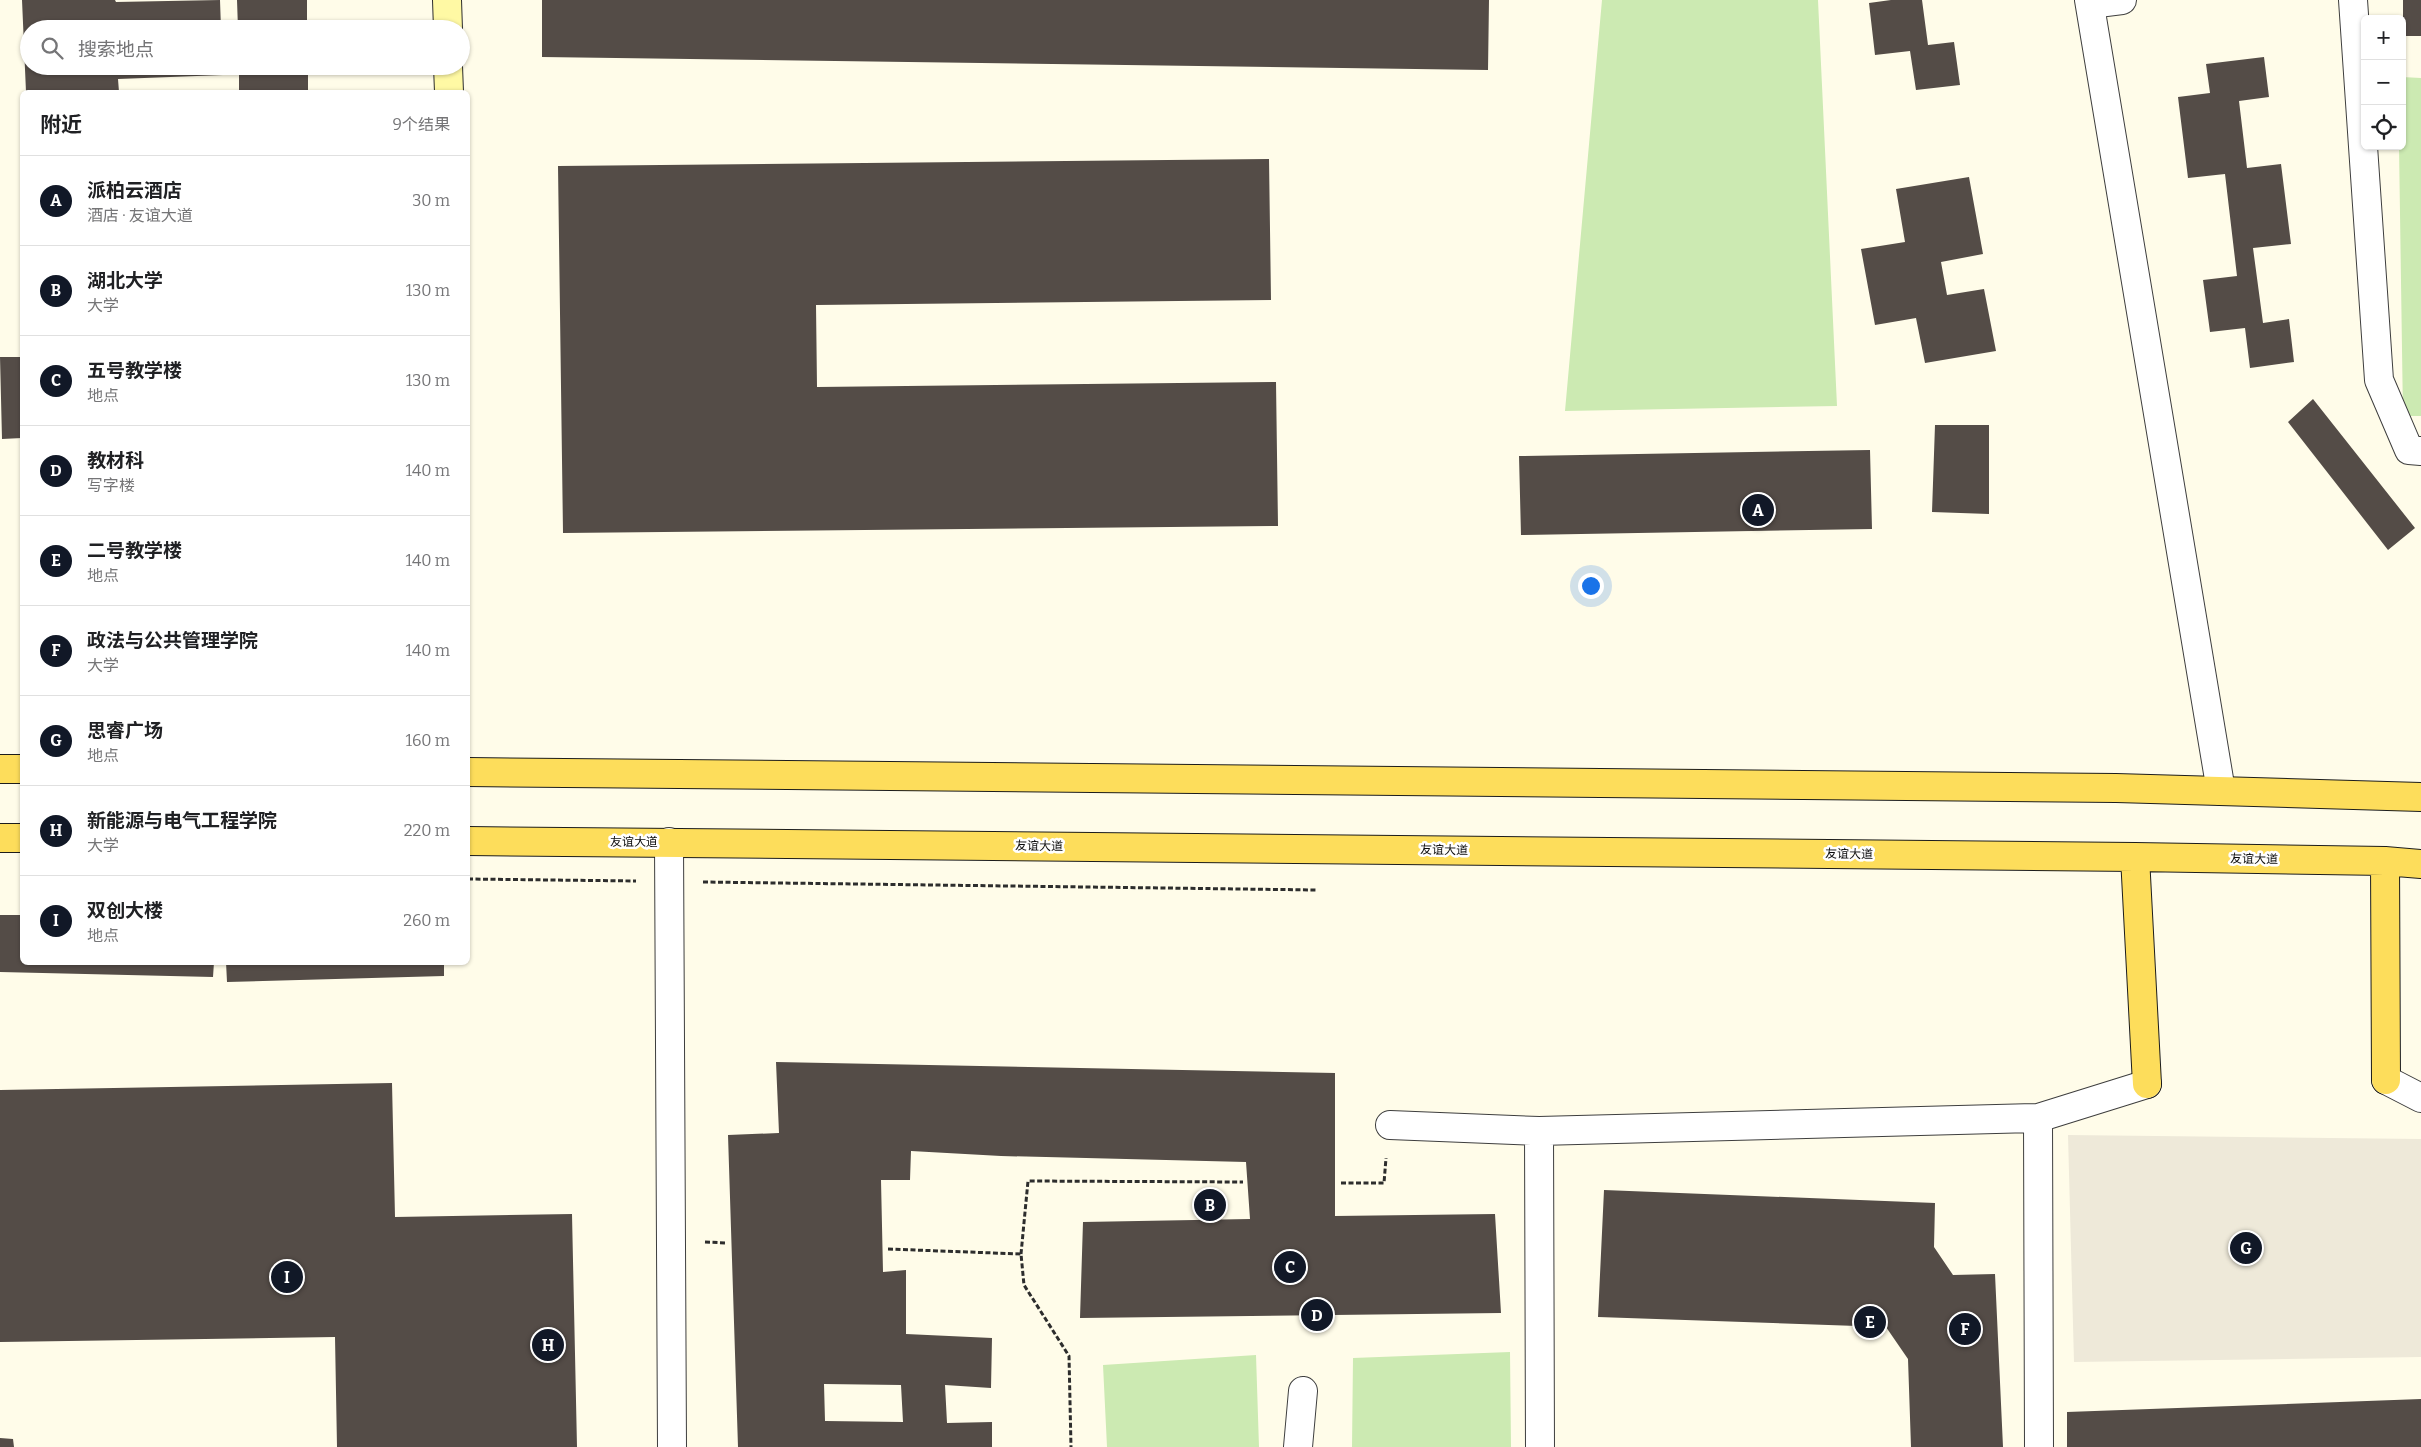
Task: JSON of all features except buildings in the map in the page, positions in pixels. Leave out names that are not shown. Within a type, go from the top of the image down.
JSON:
[{"type":"main road","points":[[0,769],[20,770]]},
{"type":"main road","points":[[470,772],[2106,787],[2421,797]]},
{"type":"main road","points":[[0,838],[20,838]]},
{"type":"main road","name":"友谊大道","points":[[470,841],[2135,856],[2385,861],[2421,864]]},
{"type":"main road","points":[[2135,856],[2147,1084]]},
{"type":"main road","points":[[2385,861],[2386,1080]]},
{"type":"street","points":[[447,0],[448,20]]},
{"type":"street","points":[[2122,0],[2090,2],[2221,791]]},
{"type":"street","points":[[2353,0],[2379,380],[2409,450],[2421,451]]},
{"type":"street","points":[[448,75],[449,90]]},
{"type":"street","points":[[669,842],[672,1447]]},
{"type":"street","points":[[2386,1080],[2421,1098]]},
{"type":"street","points":[[1390,1125],[1538,1131],[2038,1118],[2147,1084]]},
{"type":"street","points":[[2038,1118],[2039,1447]]},
{"type":"street","points":[[1538,1131],[1540,1447]]},
{"type":"street","points":[[1298,1447],[1302,1390]]},
{"type":"path","points":[[470,878],[1317,890]]},
{"type":"path","points":[[1341,1183],[1384,1183],[1390,1125]]},
{"type":"path","points":[[1071,1447],[1068,1356],[1024,1285],[1022,1254],[1028,1181],[1243,1182]]},
{"type":"path","points":[[888,1249],[1022,1254]]},
{"type":"green space","points":[[1602,0],[1818,0],[1837,406],[1565,411]]},
{"type":"green space","points":[[2406,77],[2421,78],[2421,416],[2403,416],[2399,150],[2406,150]]},
{"type":"green space","points":[[1510,1352],[1511,1447],[1352,1447],[1353,1358]]},
{"type":"green space","points":[[1256,1355],[1259,1447],[1107,1447],[1103,1365]]},
{"type":"shaded area","points":[[2068,1135],[2421,1139],[2421,1357],[2074,1362]]},
{"type":"place","name":"派柏云酒店","points":[[1758,510]]},
{"type":"place","name":"湖北大学","points":[[1210,1205]]},
{"type":"place","name":"思睿广场","points":[[2246,1248]]},
{"type":"place","name":"五号教学楼","points":[[1290,1267]]},
{"type":"place","name":"双创大楼","points":[[287,1277]]},
{"type":"place","name":"教材科","points":[[1317,1315]]},
{"type":"place","name":"二号教学楼","points":[[1870,1322]]},
{"type":"place","name":"政法与公共管理学院","points":[[1965,1329]]},
{"type":"place","name":"新能源与电气工程学院","points":[[548,1345]]}]
